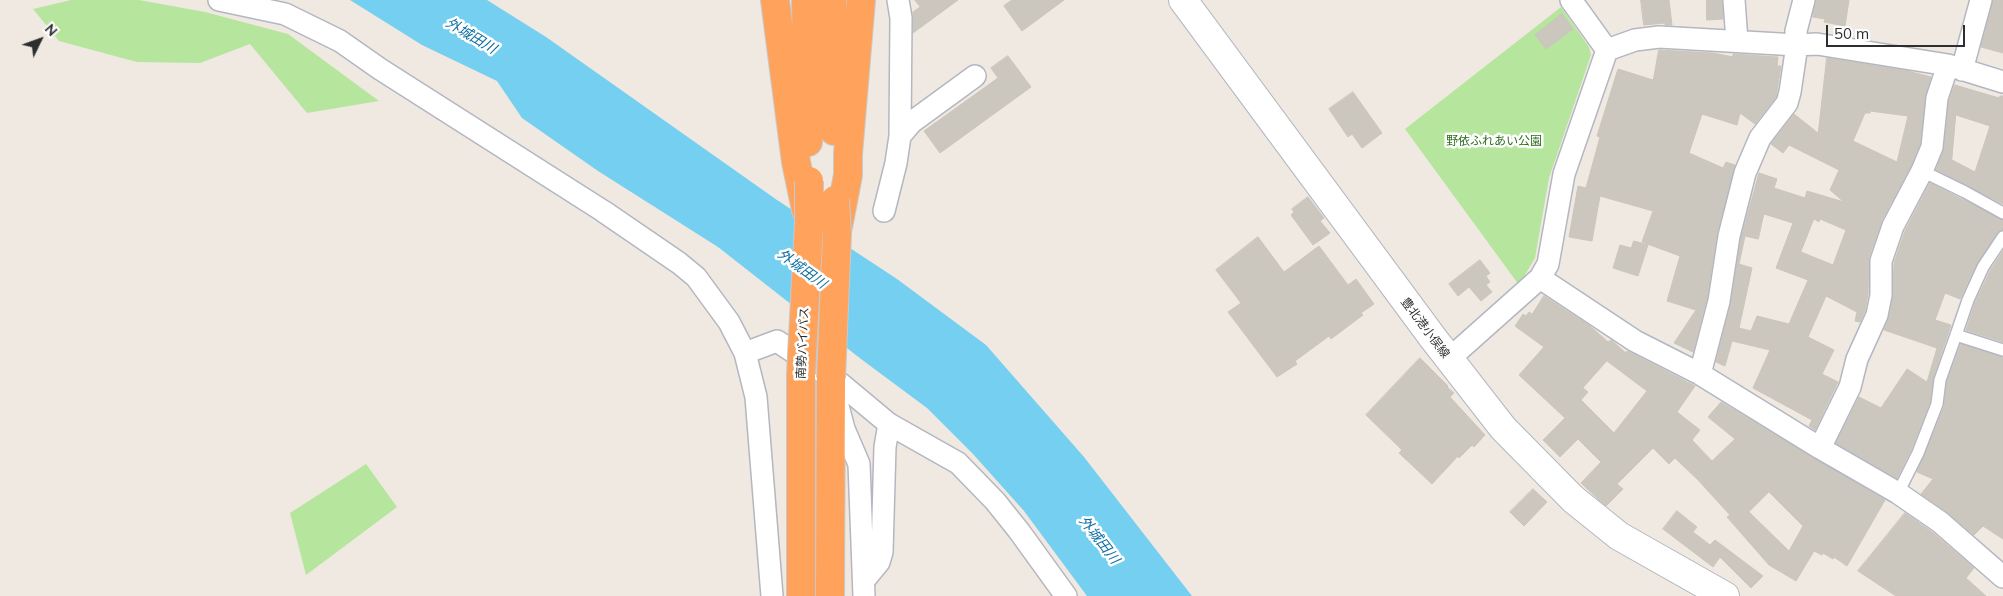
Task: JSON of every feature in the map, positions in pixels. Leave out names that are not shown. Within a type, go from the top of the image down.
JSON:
[{"type":"highway","points":[[775,0],[796,162],[809,223]]},
{"type":"highway","name":"南勢バイパス","points":[[801,596],[801,374],[809,223],[806,0]]},
{"type":"highway","points":[[830,596],[830,378],[837,234],[832,0]]},
{"type":"highway","points":[[837,234],[848,175],[848,154],[861,0]]},
{"type":"main road","name":"豊北港小俣線","points":[[1183,0],[1476,395],[1503,428],[1573,499],[1619,536],[1725,596]]},
{"type":"street","points":[[218,0],[285,14],[323,31],[603,211],[679,263],[696,278],[729,322],[745,353],[756,396],[772,596]]},
{"type":"street","points":[[884,211],[896,163],[900,136],[901,18],[898,0]]},
{"type":"street","points":[[1570,0],[1607,50]]},
{"type":"street","points":[[1734,0],[1737,41]]},
{"type":"street","points":[[1700,374],[1719,301],[1729,236],[1745,173],[1760,138],[1787,103],[1797,45],[1796,31],[1804,0]]},
{"type":"street","points":[[1820,448],[1850,387],[1857,359],[1878,315],[1881,295],[1880,261],[1890,234],[1932,147],[1937,98],[1955,68],[1981,0]]},
{"type":"street","points":[[1607,50],[1635,40],[1660,37],[1797,45],[1817,44],[1955,68],[2003,82]]},
{"type":"street","points":[[1450,359],[1540,278],[1548,264],[1564,174],[1607,50]]},
{"type":"street","points":[[900,136],[912,122],[975,76]]},
{"type":"street","points":[[1540,278],[1635,341],[1700,374],[1820,448],[1898,493],[1940,522],[2003,577]]},
{"type":"street","points":[[745,353],[776,342],[841,384],[889,424],[958,463],[995,501],[1066,596]]},
{"type":"street","points":[[830,378],[844,428],[859,464],[865,588]]},
{"type":"street","points":[[865,588],[879,562],[882,552],[885,447],[889,424]]},
{"type":"lane","points":[[1922,171],[2003,213]]},
{"type":"lane","points":[[1898,493],[1918,452],[1937,404],[1940,380],[1968,300],[1983,267],[2003,237]]},
{"type":"lane","points":[[1956,335],[2003,350]]},
{"type":"green space","points":[[71,0],[139,0],[205,12],[288,34],[379,101],[307,113],[250,44],[200,63],[137,62],[59,41],[33,9]]},
{"type":"green space","name":"野依ふれあい公園","points":[[1561,7],[1589,47],[1591,55],[1549,178],[1535,258],[1519,285],[1405,129]]},
{"type":"green space","points":[[366,464],[397,507],[306,575],[290,513]]},
{"type":"water","name":"外城田川","points":[[350,0],[487,0],[546,37],[777,200],[897,279],[986,345],[1084,457],[1192,596],[1087,596],[1024,511],[973,454],[927,408],[718,247],[598,171],[522,118],[497,81],[422,45]]},
{"type":"building","points":[[915,0],[958,0],[913,33],[913,12],[920,7]]},
{"type":"building","points":[[1012,0],[1064,0],[1022,31],[1004,6]]},
{"type":"building","points":[[1641,0],[1669,0],[1672,25],[1665,25],[1665,23],[1644,25]]},
{"type":"building","points":[[1707,0],[1722,0],[1723,19],[1707,20]]},
{"type":"building","points":[[1816,0],[1849,0],[1845,26],[1824,22],[1825,19],[1813,17]]},
{"type":"building","points":[[1993,0],[2003,0],[2003,53],[1981,47]]},
{"type":"building","points":[[1562,14],[1573,29],[1546,49],[1535,35]]},
{"type":"building","points":[[1659,50],[1713,53],[1733,57],[1733,54],[1778,57],[1777,66],[1781,66],[1776,97],[1755,124],[1740,113],[1737,125],[1702,114],[1689,153],[1723,168],[1726,162],[1735,165],[1717,233],[1707,298],[1693,352],[1674,343],[1696,310],[1667,301],[1680,256],[1642,242],[1653,211],[1600,196],[1592,241],[1569,237],[1578,186],[1586,188],[1600,137],[1597,136],[1618,69],[1653,80]]},
{"type":"building","points":[[1008,56],[1031,87],[940,153],[924,131],[998,78],[991,68]]},
{"type":"building","points":[[1827,58],[1908,71],[1931,77],[1925,97],[1920,144],[1911,166],[1882,220],[1869,257],[1868,294],[1865,311],[1860,322],[1855,321],[1857,312],[1826,296],[1808,337],[1834,350],[1822,374],[1838,382],[1815,430],[1809,426],[1812,420],[1753,388],[1770,350],[1732,341],[1725,366],[1716,362],[1731,303],[1741,238],[1759,173],[1777,179],[1774,188],[1805,198],[1807,191],[1844,202],[1830,190],[1839,170],[1789,145],[1783,153],[1771,144],[1794,114],[1818,133]],"holes":[[[1870,111],[1908,116],[1897,162],[1853,141],[1865,113],[1870,113]],[[1764,214],[1793,223],[1776,268],[1808,280],[1789,324],[1757,316],[1751,331],[1739,328],[1752,268],[1739,264],[1745,236],[1758,239]],[[1814,219],[1819,222],[1820,219],[1846,230],[1833,265],[1801,252]]]},
{"type":"building","points":[[1955,85],[1999,98],[2003,96],[2003,204],[1936,170],[1944,149],[1949,101]],"holes":[[[1956,115],[1990,126],[1975,172],[1952,160]]]},
{"type":"building","points":[[1353,92],[1382,133],[1362,148],[1352,134],[1348,137],[1329,109]]},
{"type":"building","points":[[1930,183],[2003,220],[2003,230],[1997,233],[1977,263],[1960,299],[1945,293],[1935,320],[1951,325],[1933,378],[1930,402],[1911,450],[1897,478],[1836,443],[1859,397],[1881,408],[1907,369],[1927,382],[1937,348],[1884,330],[1893,297],[1894,263],[1905,231]]},
{"type":"building","points":[[1308,197],[1324,218],[1320,221],[1330,233],[1313,245],[1291,215],[1294,212],[1292,209]]},
{"type":"building","points":[[1258,237],[1284,272],[1319,246],[1348,285],[1356,279],[1374,304],[1361,313],[1363,315],[1331,339],[1329,336],[1295,361],[1297,364],[1277,377],[1228,312],[1241,303],[1216,270]]},
{"type":"building","points":[[1634,241],[1648,245],[1638,276],[1613,268],[1620,245],[1631,248]]},
{"type":"building","points":[[2003,251],[2003,342],[1966,330],[1975,303],[1990,271]]},
{"type":"building","points":[[1480,260],[1490,273],[1486,276],[1490,282],[1486,285],[1492,292],[1481,301],[1469,287],[1458,296],[1449,284]]},
{"type":"building","points":[[1544,296],[1590,326],[1608,342],[1611,340],[1626,353],[1627,351],[1695,386],[1677,412],[1700,430],[1692,440],[1712,461],[1735,439],[1708,417],[1721,402],[1885,500],[1847,566],[1834,557],[1833,559],[1823,553],[1822,555],[1814,551],[1796,581],[1769,565],[1727,517],[1730,515],[1698,480],[1675,458],[1669,464],[1653,448],[1617,484],[1623,489],[1606,506],[1581,483],[1601,462],[1578,439],[1560,457],[1543,440],[1565,418],[1519,375],[1544,347],[1515,326],[1523,314],[1526,316],[1529,312],[1532,314]],"holes":[[[1607,361],[1647,391],[1614,433],[1581,400],[1588,392],[1583,388]],[[1769,492],[1803,526],[1789,551],[1749,512]]]},
{"type":"building","points":[[1961,344],[2003,357],[2003,539],[1983,526],[1974,535],[1921,494],[1933,479],[1917,472],[1944,407],[1947,382]]},
{"type":"building","points":[[1420,358],[1454,393],[1450,397],[1485,435],[1474,447],[1472,445],[1459,458],[1458,456],[1432,484],[1399,453],[1402,450],[1366,415]]},
{"type":"building","points":[[1533,489],[1547,502],[1524,526],[1510,512]]},
{"type":"building","points":[[1677,511],[1697,527],[1693,532],[1710,545],[1715,540],[1763,576],[1751,588],[1720,557],[1713,567],[1663,529]]},
{"type":"building","points":[[1905,513],[1932,532],[1974,568],[1966,578],[1986,596],[1896,596],[1858,571]]}]
